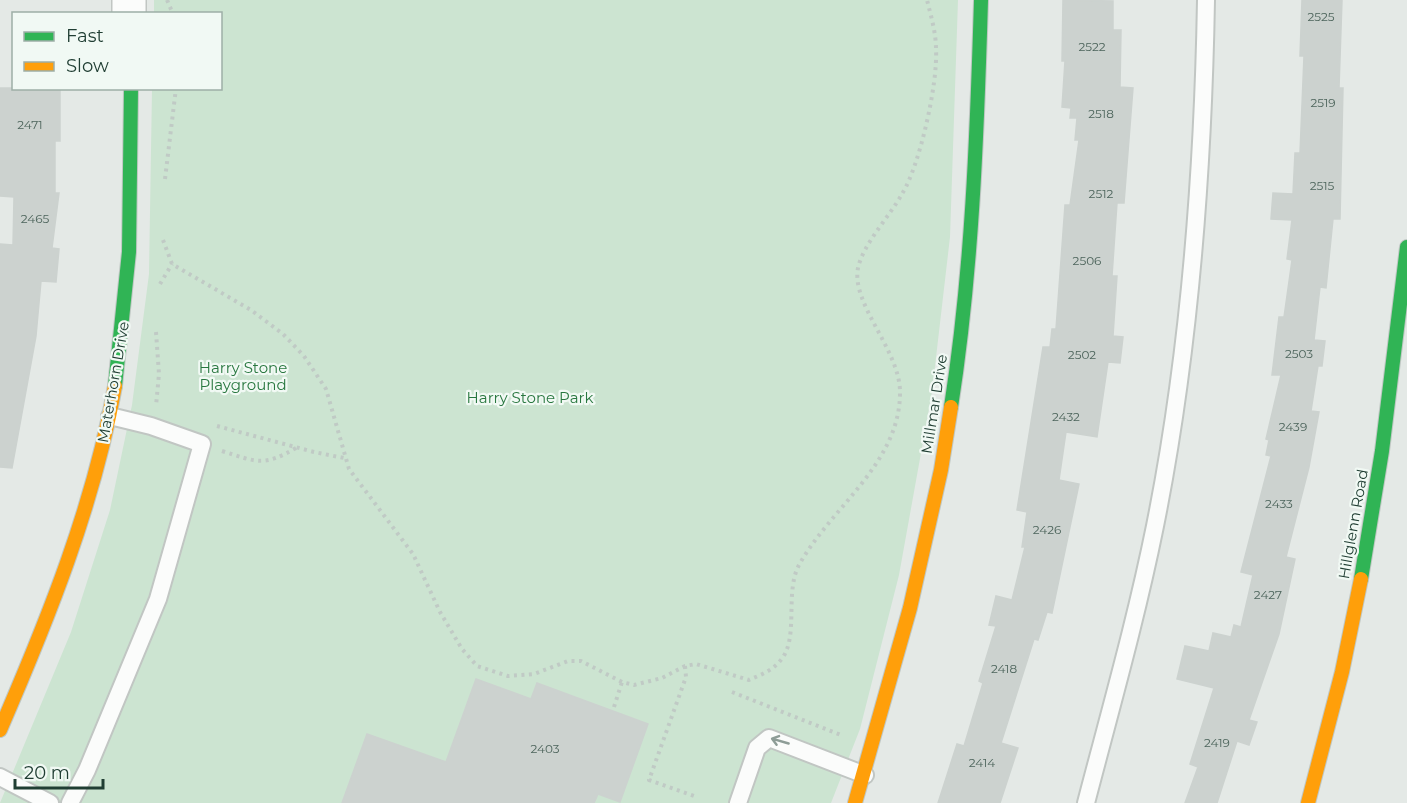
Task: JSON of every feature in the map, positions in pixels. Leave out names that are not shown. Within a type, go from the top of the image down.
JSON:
[{"type":"street","name":"Millmar Drive","points":[[855,803],[866,775],[918,574],[940,470],[962,338],[977,131],[981,0]]},
{"type":"street","name":"Materhorn Drive","points":[[0,730],[30,663],[79,531],[110,416],[125,317],[133,202],[131,90]]},
{"type":"street","name":"Hillglenn Road","points":[[1308,803],[1346,652],[1373,514],[1394,375],[1407,247]]},
{"type":"lane","points":[[1086,803],[1135,619],[1155,525],[1171,429],[1187,308],[1205,81],[1206,0]]},
{"type":"lane","points":[[70,803],[87,770],[158,599],[202,444],[151,426],[110,416]]},
{"type":"lane","points":[[738,803],[757,748],[770,738],[866,775]]},
{"type":"lane","points":[[0,777],[50,803]]},
{"type":"path","points":[[159,231],[172,264],[251,310],[283,334],[304,356],[326,388],[344,458],[366,495],[413,554],[440,612],[462,649],[477,666],[508,676],[534,674],[568,662],[581,661],[622,682],[634,685],[662,678],[685,666],[696,664],[749,680],[769,671],[782,660],[788,643],[792,583],[798,567],[810,547],[877,462],[892,435],[900,392],[898,373],[863,300],[858,283],[858,268],[865,250],[912,178],[920,148],[937,50],[927,0]]},
{"type":"path","points":[[164,185],[176,90]]},
{"type":"path","points":[[157,292],[163,275],[172,264]]},
{"type":"path","points":[[155,409],[159,374],[156,330]]},
{"type":"path","points":[[210,424],[344,458]]},
{"type":"path","points":[[246,458],[263,462],[275,460],[297,447]]},
{"type":"path","points":[[685,666],[686,677],[649,780],[697,797]]},
{"type":"path","points":[[614,707],[622,682]]},
{"type":"path","points":[[732,692],[841,735]]},
{"type":"green space","name":"Harry Stone Park","points":[[154,0],[958,0],[950,237],[932,392],[899,575],[860,729],[831,803],[0,803],[71,632],[110,510],[132,405],[149,274],[152,90],[222,90],[222,12],[154,12]]},
{"type":"building","points":[[1063,0],[1113,1],[1113,30],[1121,30],[1120,87],[1133,88],[1124,203],[1117,203],[1112,276],[1117,276],[1113,336],[1123,337],[1120,363],[1108,362],[1097,437],[1066,432],[1059,480],[1079,484],[1052,613],[1047,612],[1038,640],[1034,639],[1001,743],[1018,748],[1000,803],[938,803],[957,744],[964,746],[983,683],[979,681],[996,626],[989,625],[996,596],[1012,600],[1025,547],[1022,547],[1027,512],[1017,510],[1043,347],[1050,347],[1052,329],[1056,329],[1065,205],[1070,205],[1079,140],[1075,140],[1077,118],[1070,118],[1071,108],[1062,107],[1065,61],[1062,61]]},
{"type":"building","points":[[1302,0],[1342,0],[1339,88],[1343,88],[1340,219],[1333,219],[1326,288],[1320,287],[1314,340],[1325,341],[1322,366],[1318,366],[1311,411],[1319,412],[1309,467],[1286,557],[1295,559],[1279,634],[1249,720],[1257,722],[1249,745],[1237,741],[1217,803],[1185,803],[1198,767],[1190,764],[1214,688],[1177,679],[1185,646],[1209,651],[1213,633],[1231,637],[1234,625],[1241,627],[1253,575],[1241,572],[1271,456],[1266,455],[1269,440],[1266,439],[1281,375],[1272,375],[1279,317],[1284,317],[1292,260],[1287,259],[1292,220],[1271,219],[1273,193],[1293,194],[1295,153],[1300,153],[1304,56],[1300,56]]},
{"type":"building","points":[[0,88],[60,90],[60,141],[55,141],[55,193],[59,193],[52,248],[59,249],[56,282],[41,281],[36,336],[12,468],[0,467],[0,244],[13,245],[14,197],[0,196]]},
{"type":"building","points":[[476,679],[531,699],[537,683],[648,724],[620,802],[598,794],[594,803],[342,803],[367,734],[446,762]]},
{"type":"traffic: fast","points":[[951,407],[969,255],[981,0]]},
{"type":"traffic: fast","points":[[115,386],[129,252],[131,90]]},
{"type":"traffic: fast","points":[[1361,579],[1382,451],[1407,247]]},
{"type":"traffic: slow","points":[[0,730],[68,561],[95,474],[115,386]]},
{"type":"traffic: slow","points":[[855,803],[910,608],[941,470],[951,407]]},
{"type":"traffic: slow","points":[[1308,803],[1342,672],[1361,579]]},
{"type":"park label","name":"Harry Stone Playground","points":[[243,376]]}]
